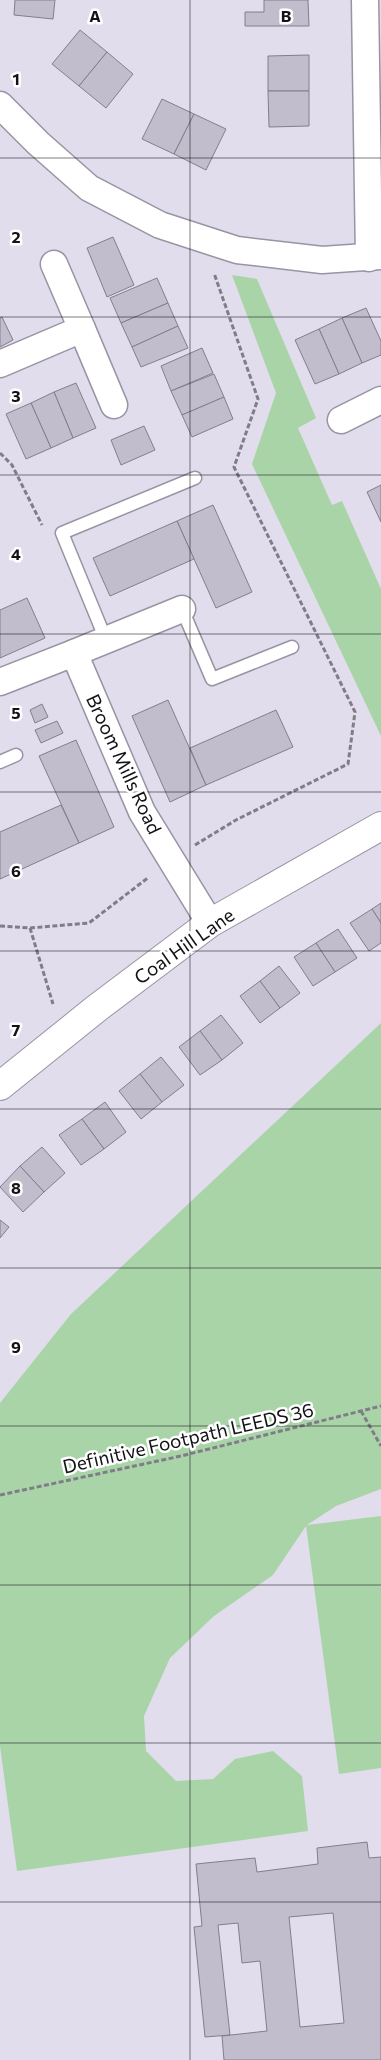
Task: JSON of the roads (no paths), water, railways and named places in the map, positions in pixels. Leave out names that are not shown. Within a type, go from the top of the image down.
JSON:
[{"type":"street","points":[[0,105],[38,143],[89,188],[160,225],[237,250],[322,260],[375,257],[365,0]]},
{"type":"street","points":[[54,264],[114,405]]},
{"type":"street","points":[[0,364],[82,330]]},
{"type":"street","points":[[341,420],[378,409]]},
{"type":"street","points":[[0,682],[182,609]]},
{"type":"street","name":"Broom Mills Road","points":[[74,653],[142,812],[210,923]]},
{"type":"street","name":"Coal Hill Lane","points":[[0,1086],[210,923],[381,826]]},
{"type":"lane","points":[[106,640],[62,533],[196,478]]},
{"type":"lane","points":[[182,609],[212,679],[292,648]]},
{"type":"lane","points":[[0,762],[16,755]]}]
